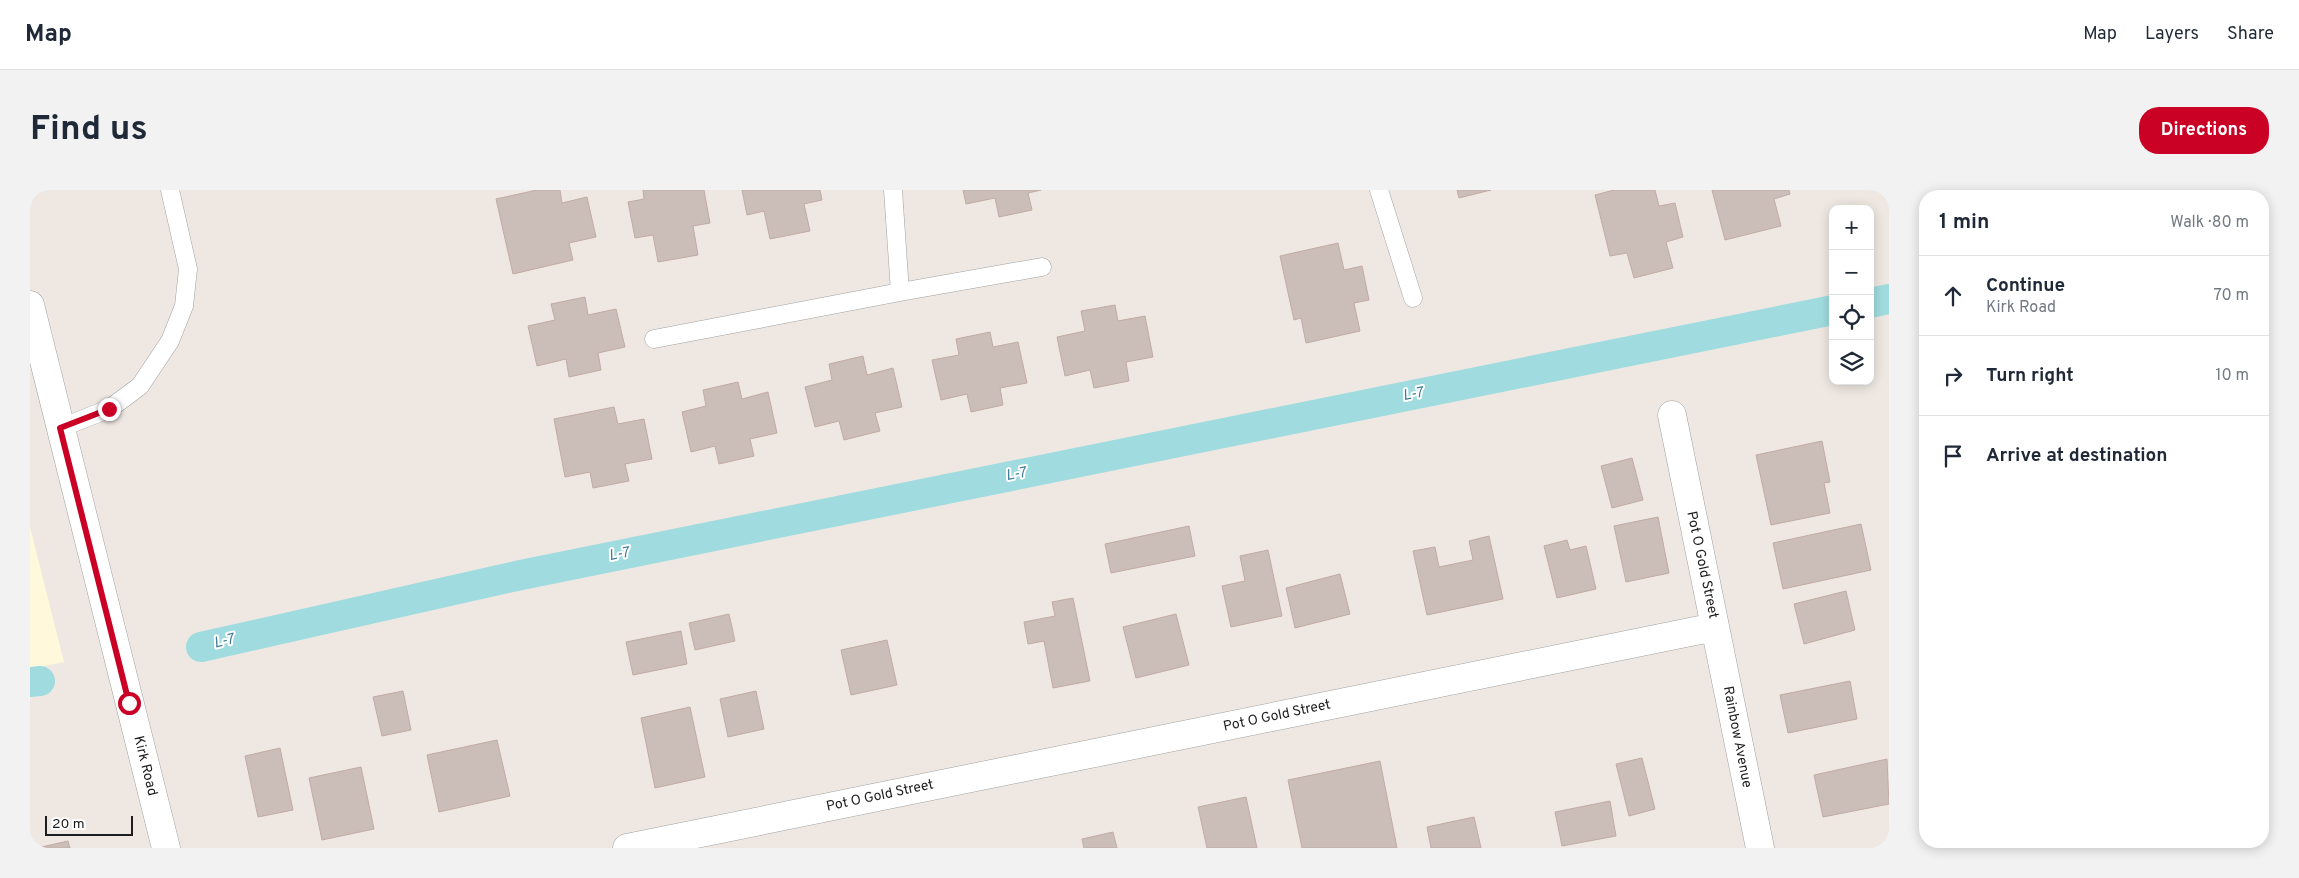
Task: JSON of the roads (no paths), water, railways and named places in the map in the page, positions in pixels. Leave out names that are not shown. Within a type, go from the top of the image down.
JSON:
[{"type":"street","name":"Kirk Road","points":[[30,305],[166,848]]},
{"type":"street","name":"Pot O Gold Street","points":[[627,848],[1715,626],[1672,415]]},
{"type":"street","name":"Rainbow Avenue","points":[[1715,626],[1760,848]]},
{"type":"lane","points":[[60,428],[109,409],[140,386],[170,341],[184,306],[188,269],[170,190]]},
{"type":"lane","points":[[893,190],[900,292]]},
{"type":"lane","points":[[1379,190],[1414,298]]},
{"type":"lane","points":[[654,340],[900,292],[1042,267]]},
{"type":"waterway","name":"L-7","points":[[1874,302],[1889,299]]},
{"type":"waterway","name":"L-7","points":[[201,647],[521,575],[1829,311]]},
{"type":"waterway","name":"L-7","points":[[30,682],[40,681]]}]
